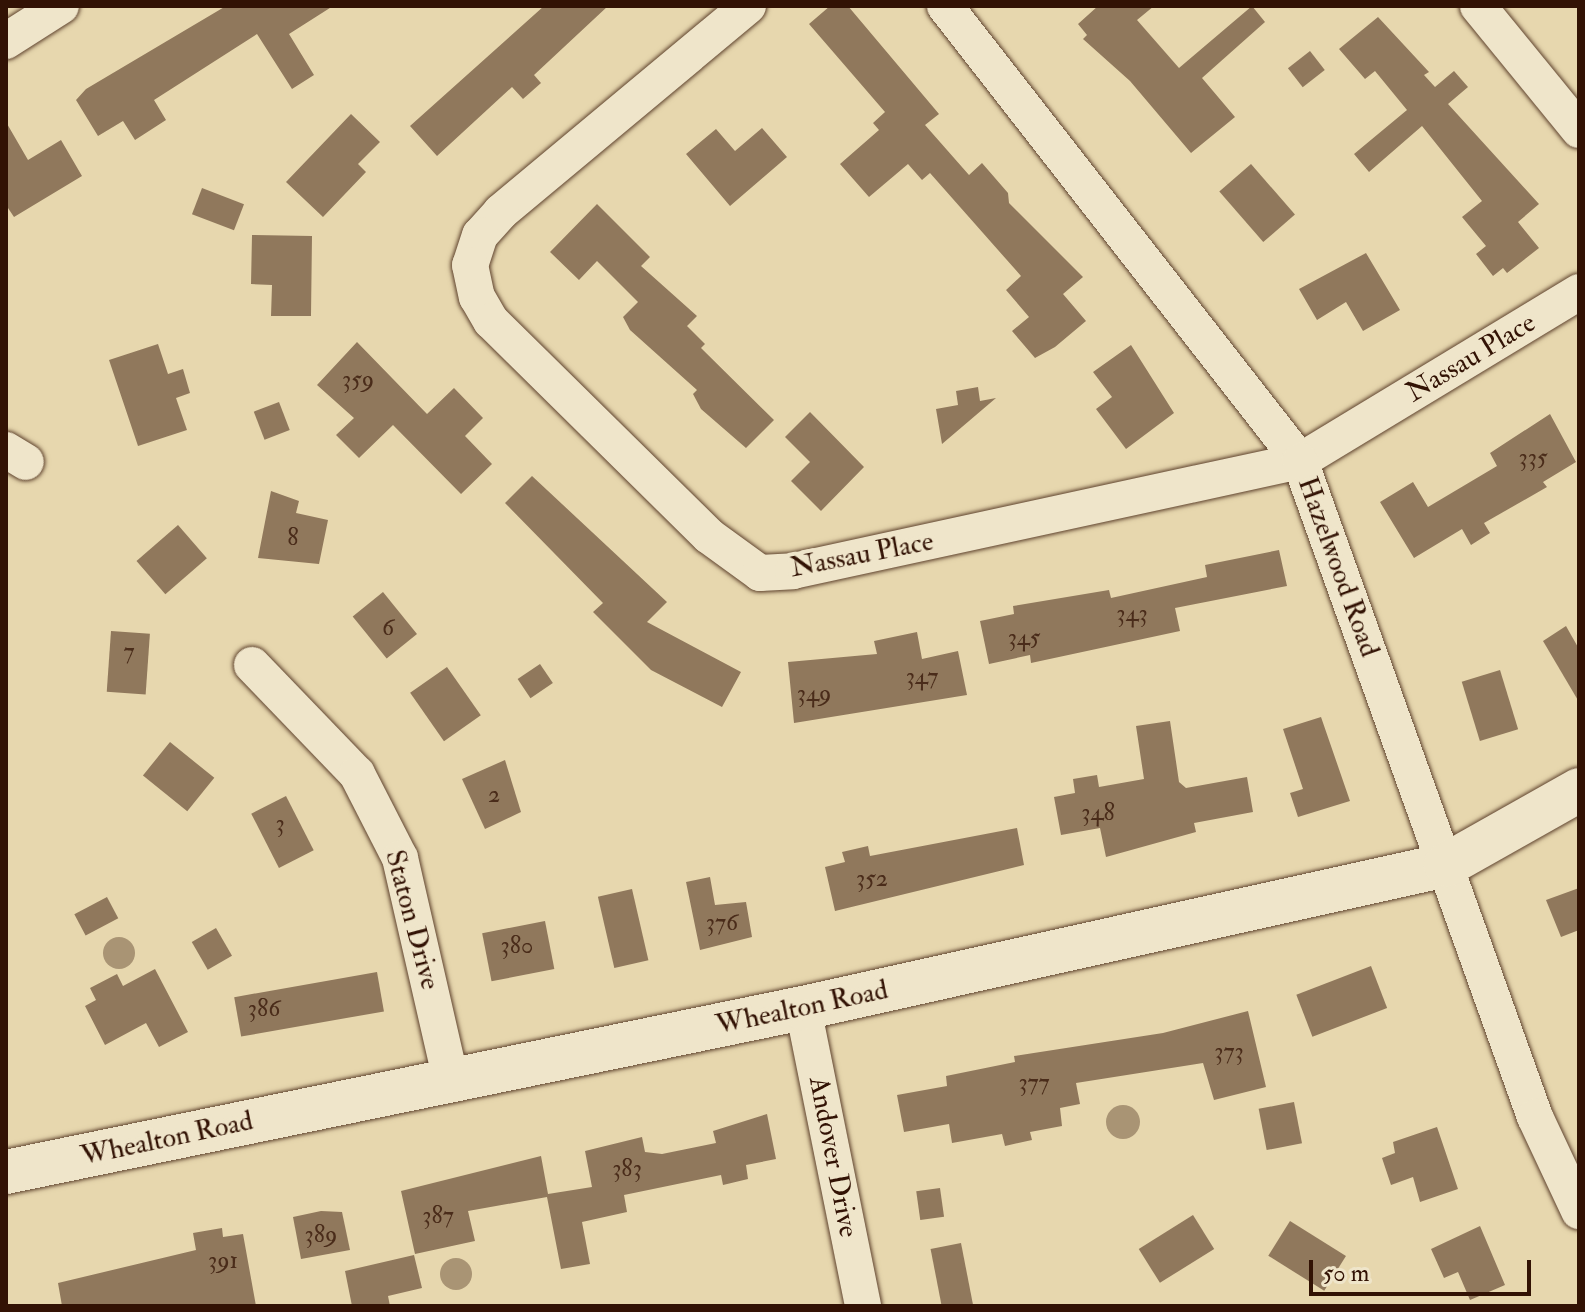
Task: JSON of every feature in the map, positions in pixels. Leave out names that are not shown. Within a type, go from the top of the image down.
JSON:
[{"type":"street","points":[[6,41],[61,6]]},
{"type":"street","name":"Nassau Place","points":[[748,6],[501,212],[480,235],[470,265],[477,297],[491,321],[735,559],[760,573],[793,571],[1300,461],[1579,292]]},
{"type":"street","name":"Hazelwood Road","points":[[945,6],[1300,461],[1535,1117],[1579,1211]]},
{"type":"street","points":[[1478,6],[1579,130]]},
{"type":"street","name":"Staton Drive","points":[[252,665],[357,774],[400,858],[451,1080]]},
{"type":"street","name":"Whealton Road","points":[[6,1172],[803,1008],[1446,865],[1579,790]]},
{"type":"street","name":"Andover Drive","points":[[803,1008],[863,1306]]},
{"type":"shaded area","points":[[119,937],[130,942],[135,953],[130,964],[119,969],[108,964],[103,953],[108,942]]},
{"type":"shaded area","points":[[1123,1105],[1135,1110],[1140,1122],[1135,1134],[1123,1139],[1111,1134],[1106,1122],[1111,1110]]},
{"type":"shaded area","points":[[456,1258],[468,1262],[472,1274],[468,1286],[456,1290],[444,1286],[440,1274],[444,1262]]},
{"type":"building","points":[[226,6],[333,6],[289,34],[314,75],[292,89],[257,34],[154,100],[166,120],[135,140],[123,121],[98,136],[76,100],[86,89]]},
{"type":"building","points":[[544,6],[608,6],[534,75],[541,83],[523,99],[512,87],[437,156],[410,126]]},
{"type":"building","points":[[830,6],[848,6],[939,114],[925,125],[969,175],[982,163],[1008,193],[1009,203],[1083,277],[1063,294],[1086,321],[1055,347],[1035,358],[1012,331],[1029,317],[1006,290],[1021,276],[930,173],[922,180],[908,164],[869,197],[840,164],[879,130],[873,123],[885,112],[809,24]]},
{"type":"building","points":[[1098,6],[1154,6],[1137,20],[1179,68],[1252,6],[1265,22],[1202,78],[1235,117],[1191,153],[1130,81],[1083,39],[1087,35],[1078,24]]},
{"type":"building","points":[[1378,17],[1429,72],[1424,75],[1435,87],[1454,71],[1468,87],[1448,104],[1539,204],[1518,222],[1539,248],[1507,273],[1503,268],[1493,276],[1476,254],[1486,246],[1462,217],[1482,201],[1422,126],[1369,172],[1354,154],[1407,110],[1375,71],[1365,79],[1339,49]]},
{"type":"building","points":[[1310,51],[1325,70],[1303,87],[1288,68]]},
{"type":"building","points":[[351,114],[380,142],[358,164],[366,172],[323,217],[286,182]]},
{"type":"building","points":[[6,122],[28,160],[61,140],[82,176],[14,217],[6,205]]},
{"type":"building","points":[[762,128],[787,157],[730,206],[686,154],[716,129],[735,151]]},
{"type":"building","points":[[1251,164],[1295,215],[1263,242],[1219,192]]},
{"type":"building","points":[[202,188],[244,204],[234,230],[192,214]]},
{"type":"building","points":[[597,204],[650,257],[641,266],[697,316],[687,326],[705,344],[701,348],[774,420],[746,448],[701,409],[693,394],[697,390],[630,330],[623,317],[638,302],[597,261],[579,280],[550,252]]},
{"type":"building","points":[[252,235],[312,236],[311,316],[271,316],[272,285],[251,284]]},
{"type":"building","points":[[1366,253],[1400,310],[1363,331],[1346,302],[1317,320],[1299,289]]},
{"type":"building","points":[[357,342],[427,414],[454,388],[483,418],[465,436],[492,464],[461,494],[393,425],[359,458],[336,435],[354,418],[317,385]]},
{"type":"building","points":[[158,344],[168,374],[183,369],[190,393],[176,398],[187,430],[138,446],[109,360]]},
{"type":"building","points":[[1131,345],[1174,413],[1126,449],[1096,409],[1112,397],[1093,372]]},
{"type":"building","points":[[978,387],[980,401],[996,398],[942,444],[936,409],[958,405],[956,391]]},
{"type":"building","points":[[279,402],[290,430],[265,440],[254,412]]},
{"type":"building","points":[[810,412],[864,467],[821,511],[791,481],[810,462],[785,437]]},
{"type":"building","points":[[1550,414],[1576,462],[1543,482],[1547,487],[1484,523],[1490,533],[1471,545],[1462,529],[1414,558],[1380,502],[1413,482],[1428,507],[1497,466],[1490,453]]},
{"type":"building","points":[[532,476],[667,602],[647,622],[741,672],[722,707],[651,670],[593,612],[603,603],[505,503]]},
{"type":"building","points":[[271,491],[299,501],[296,513],[328,520],[319,564],[258,558]]},
{"type":"building","points":[[178,525],[207,558],[165,594],[136,561]]},
{"type":"building","points":[[1279,550],[1287,586],[1175,608],[1180,631],[1031,663],[1030,655],[989,664],[980,621],[1014,614],[1013,606],[1109,590],[1111,598],[1207,577],[1205,565]]},
{"type":"building","points":[[383,592],[417,634],[387,659],[353,617]]},
{"type":"building","points":[[1566,626],[1579,649],[1579,702],[1543,641]]},
{"type":"building","points":[[111,631],[150,634],[146,695],[107,692]]},
{"type":"building","points":[[917,632],[922,659],[958,651],[967,695],[794,723],[788,662],[877,654],[874,641]]},
{"type":"building","points":[[540,664],[553,683],[530,698],[518,679]]},
{"type":"building","points":[[447,667],[481,715],[444,741],[410,693]]},
{"type":"building","points":[[1500,670],[1518,729],[1480,741],[1462,682]]},
{"type":"building","points":[[1321,717],[1350,801],[1298,817],[1290,793],[1303,789],[1283,729]]},
{"type":"building","points":[[1170,721],[1179,782],[1186,788],[1247,777],[1253,812],[1194,823],[1196,832],[1106,857],[1100,828],[1061,835],[1054,797],[1075,793],[1073,779],[1097,775],[1099,787],[1144,779],[1136,726]]},
{"type":"building","points":[[170,742],[214,778],[187,811],[143,775]]},
{"type":"building","points":[[505,760],[521,812],[485,829],[462,779]]},
{"type":"building","points":[[286,796],[314,850],[279,868],[251,814]]},
{"type":"building","points":[[1017,828],[1024,865],[835,911],[825,867],[845,862],[842,852],[868,846],[870,856]]},
{"type":"building","points":[[710,877],[715,905],[746,902],[752,937],[700,950],[686,882]]},
{"type":"building","points":[[1579,888],[1579,930],[1561,937],[1546,900]]},
{"type":"building","points":[[632,889],[648,960],[614,968],[598,897]]},
{"type":"building","points":[[107,897],[118,918],[86,936],[74,914]]},
{"type":"building","points":[[545,921],[554,969],[492,981],[482,933]]},
{"type":"building","points":[[216,928],[232,956],[208,970],[192,942]]},
{"type":"building","points":[[1371,966],[1387,1008],[1312,1037],[1296,995]]},
{"type":"building","points":[[155,969],[188,1032],[159,1047],[146,1023],[105,1045],[85,1006],[96,1000],[90,988],[117,974],[123,986]]},
{"type":"building","points":[[377,972],[384,1011],[241,1037],[234,997]]},
{"type":"building","points":[[1248,1011],[1266,1087],[1214,1100],[1203,1063],[1076,1083],[1080,1104],[1060,1108],[1062,1126],[1030,1132],[1032,1140],[1005,1146],[1002,1134],[952,1143],[949,1124],[904,1132],[897,1095],[947,1086],[946,1076],[1015,1062],[1014,1056],[1163,1033]]},
{"type":"building","points":[[1294,1102],[1302,1143],[1267,1150],[1259,1109]]},
{"type":"building","points":[[767,1114],[776,1159],[746,1165],[748,1179],[723,1185],[721,1175],[624,1195],[627,1212],[582,1222],[590,1264],[561,1269],[547,1197],[468,1211],[475,1241],[415,1254],[401,1191],[541,1156],[548,1194],[592,1187],[585,1151],[642,1137],[645,1152],[662,1154],[716,1143],[713,1131]]},
{"type":"building","points":[[1437,1127],[1458,1189],[1420,1202],[1413,1177],[1391,1185],[1382,1158],[1395,1153],[1393,1142]]},
{"type":"building","points":[[940,1188],[944,1217],[920,1220],[916,1191]]},
{"type":"building","points":[[321,1211],[342,1212],[350,1250],[301,1259],[293,1217]]},
{"type":"building","points":[[1193,1215],[1214,1249],[1160,1283],[1139,1249]]},
{"type":"building","points":[[1290,1221],[1346,1256],[1324,1291],[1268,1256]]},
{"type":"building","points":[[1480,1226],[1505,1285],[1470,1300],[1458,1272],[1444,1278],[1431,1249]]},
{"type":"building","points":[[222,1228],[223,1237],[243,1234],[256,1306],[62,1306],[58,1283],[196,1250],[193,1233]]},
{"type":"building","points":[[961,1243],[973,1306],[942,1306],[931,1249]]},
{"type":"building","points":[[414,1255],[422,1288],[388,1296],[390,1306],[352,1306],[345,1271]]}]
